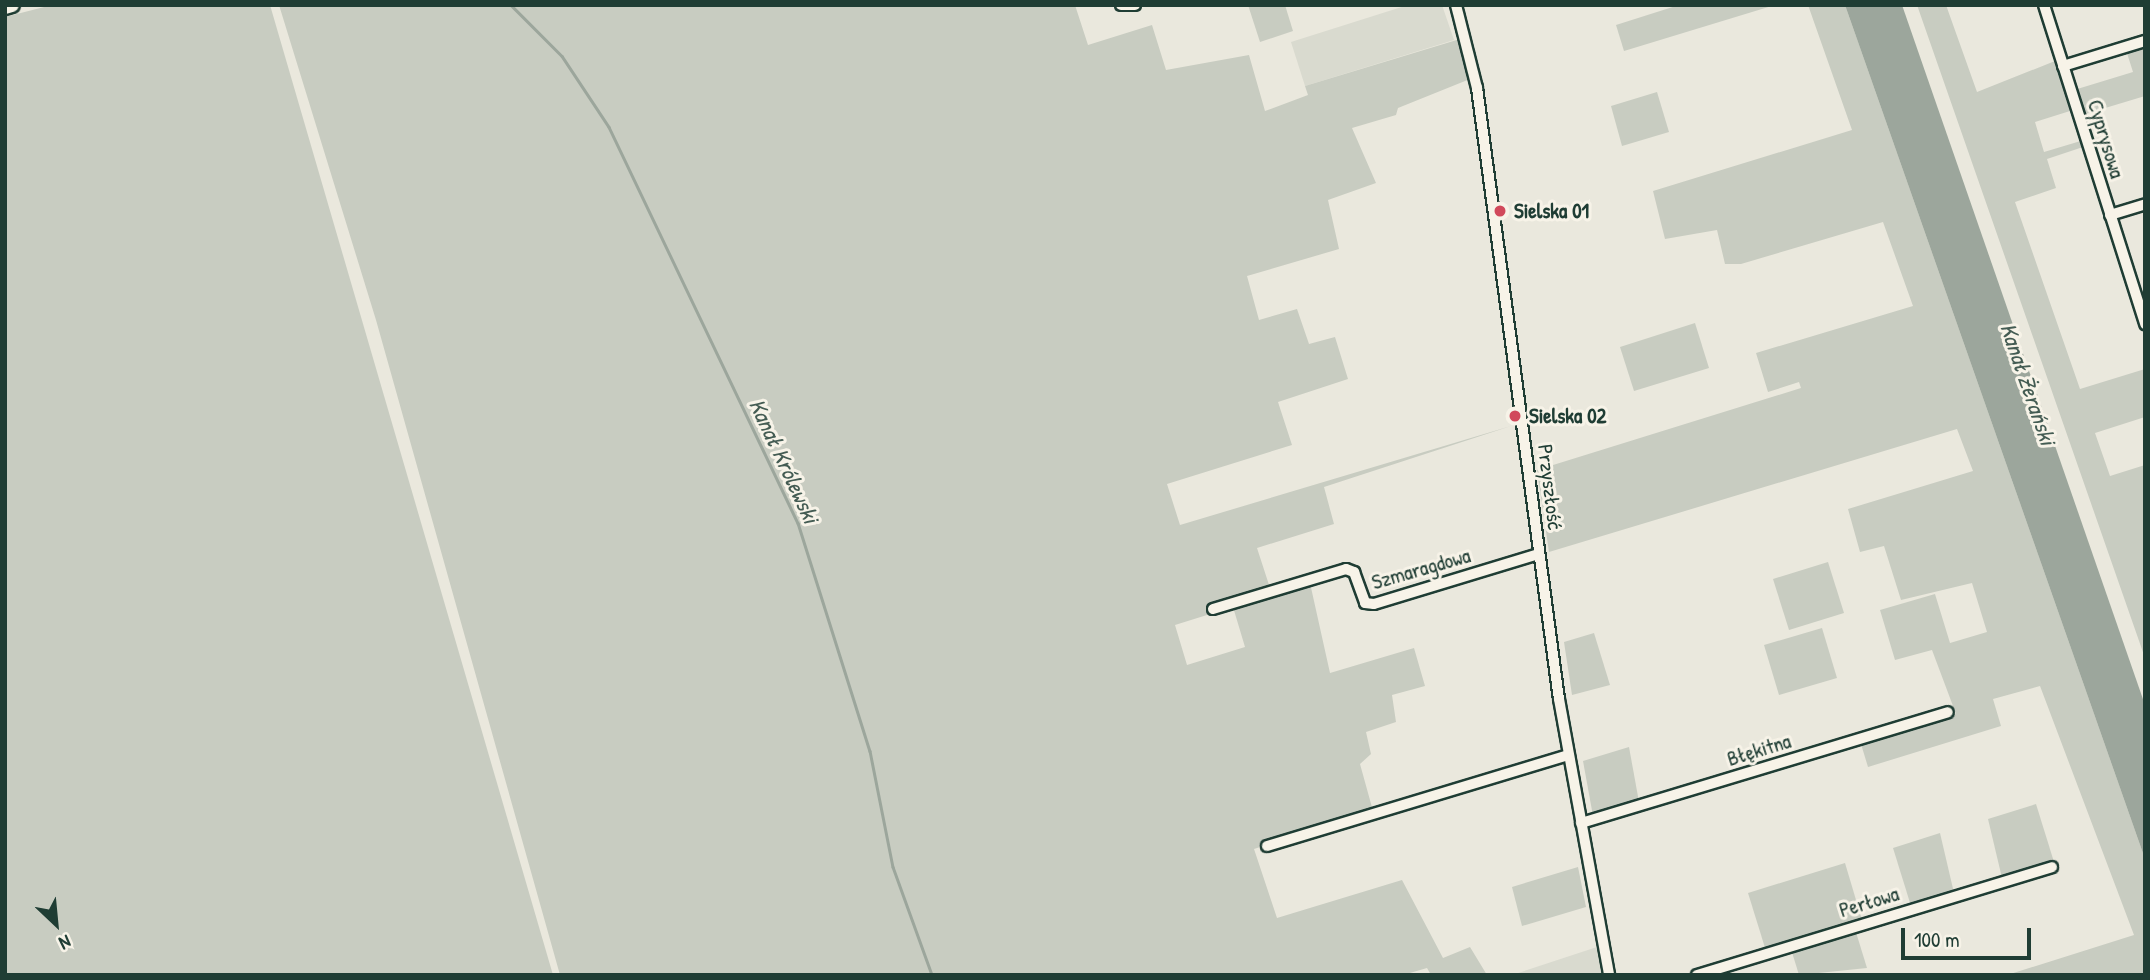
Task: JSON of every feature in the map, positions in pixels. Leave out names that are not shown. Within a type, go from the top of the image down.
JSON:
[{"type":"main road","points":[[5,7],[12,5]]},
{"type":"street","points":[[1121,5],[1135,5]]},
{"type":"street","name":"Przyszłość","points":[[1456,5],[1477,88],[1539,554],[1569,755],[1609,975]]},
{"type":"street","name":"Cyprysowa","points":[[2044,5],[2145,324]]},
{"type":"street","points":[[2063,66],[2145,41]]},
{"type":"street","points":[[2110,215],[2145,204]]},
{"type":"street","name":"Szmaragdowa","points":[[1213,609],[1346,569],[1354,572],[1365,603],[1374,604],[1539,554]]},
{"type":"street","name":"Błękitna","points":[[1581,823],[1948,712]]},
{"type":"street","points":[[1266,846],[1569,755]]},
{"type":"street","name":"Perłowa","points":[[1697,975],[2052,867]]},
{"type":"shaded area","points":[[52,5],[270,5],[553,975],[5,975],[5,17]]},
{"type":"shaded area","points":[[279,5],[1075,5],[1088,45],[1152,25],[1166,70],[1249,55],[1265,111],[1308,95],[1305,86],[1460,39],[1470,79],[1398,108],[1396,115],[1352,128],[1376,183],[1328,200],[1339,249],[1247,276],[1259,320],[1297,309],[1309,344],[1335,337],[1348,379],[1278,402],[1292,445],[1167,484],[1180,525],[1511,426],[1324,487],[1334,524],[1257,548],[1270,588],[1210,606],[1207,615],[1175,625],[1187,665],[1245,647],[1233,607],[1310,583],[1330,673],[1414,648],[1425,686],[1392,695],[1396,722],[1366,732],[1371,754],[1360,764],[1373,811],[1254,849],[1277,918],[1402,880],[1443,958],[1470,947],[1487,975],[1431,975],[1427,968],[1403,975],[560,975],[376,320]]},
{"type":"shaded area","points":[[1248,5],[1285,5],[1293,31],[1260,42]]},
{"type":"shaded area","points":[[1408,5],[1442,5],[1454,40],[1305,86],[1291,42]]},
{"type":"shaded area","points":[[1679,5],[1775,5],[1624,51],[1616,25]]},
{"type":"shaded area","points":[[1808,5],[1845,5],[2145,859],[2145,975],[2007,975],[2134,935],[2040,686],[1993,699],[2001,726],[1868,767],[1861,744],[1956,714],[1932,650],[1895,660],[1880,610],[1935,594],[1950,643],[1987,632],[1972,583],[1901,600],[1884,546],[1860,552],[1848,509],[1973,471],[1957,429],[1549,552],[1537,470],[1801,388],[1799,382],[1768,392],[1756,353],[1913,306],[1883,222],[1741,264],[1725,264],[1717,230],[1665,239],[1653,191],[1852,130]]},
{"type":"shaded area","points":[[1917,5],[1946,5],[1977,92],[2055,61],[2070,111],[2035,122],[2044,152],[2084,140],[2086,146],[2047,159],[2056,188],[2015,202],[2080,389],[2145,369],[2145,417],[2095,433],[2110,476],[2145,465],[2145,658]]},
{"type":"shaded area","points":[[2145,44],[2145,96],[2082,115],[2074,90],[2133,72],[2126,50]]},
{"type":"shaded area","points":[[1657,92],[1669,132],[1622,146],[1611,106]]},
{"type":"shaded area","points":[[1695,323],[1709,368],[1634,391],[1620,347]]},
{"type":"shaded area","points":[[1828,562],[1844,613],[1789,630],[1773,579]]},
{"type":"shaded area","points":[[1822,628],[1837,678],[1779,695],[1764,645]]},
{"type":"shaded area","points":[[1594,633],[1610,685],[1572,695],[1564,642]]},
{"type":"shaded area","points":[[1629,747],[1639,802],[1593,816],[1583,761]]},
{"type":"shaded area","points":[[2036,804],[2054,862],[2002,878],[1988,819]]},
{"type":"shaded area","points":[[1940,833],[1954,893],[1911,906],[1893,848]]},
{"type":"shaded area","points":[[1845,863],[1862,920],[1766,951],[1748,893]]},
{"type":"shaded area","points":[[1578,867],[1586,907],[1522,926],[1512,887]]},
{"type":"shaded area","points":[[1855,929],[1867,968],[1799,975],[1791,949]]},
{"type":"shaded area","points":[[1597,947],[1603,975],[1512,975]]},
{"type":"water","name":"Kanał Żerański","points":[[1845,5],[1902,5],[2145,705],[2145,859]]},
{"type":"waterway","name":"Kanał Królewski","points":[[511,5],[562,56],[609,127],[798,523],[870,751],[893,867],[932,975]]},
{"type":"place","name":"Sielska 01","points":[[1500,211]]},
{"type":"place","name":"Sielska 02","points":[[1515,416]]}]
